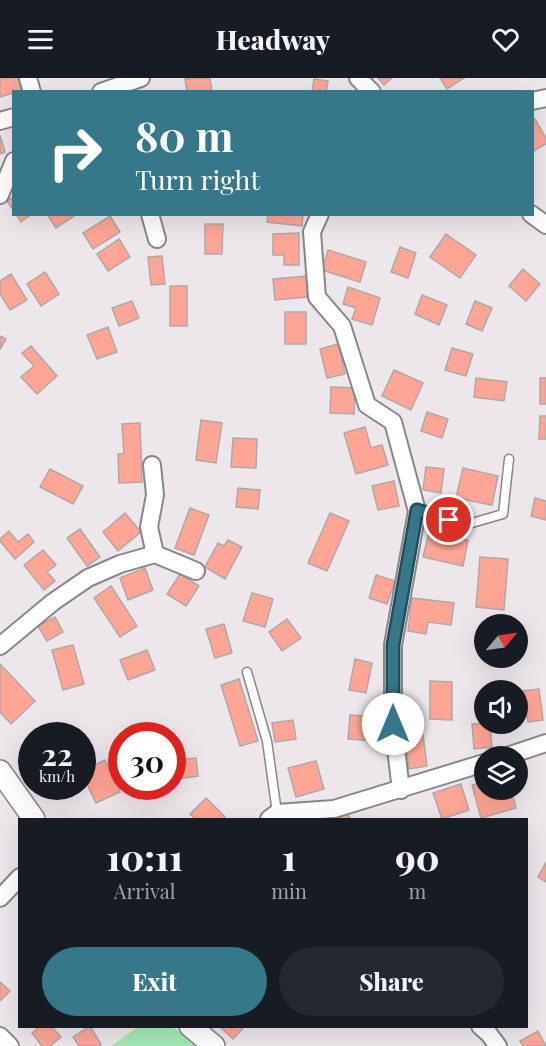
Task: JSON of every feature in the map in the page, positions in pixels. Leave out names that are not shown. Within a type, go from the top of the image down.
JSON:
[{"type":"street","points":[[107,90],[141,78]]},
{"type":"street","points":[[358,78],[370,90]]},
{"type":"street","points":[[0,195],[12,166]]},
{"type":"street","points":[[151,216],[157,239]]},
{"type":"street","points":[[319,216],[312,232],[317,297],[342,326],[367,405],[393,422],[417,510],[393,645],[393,724],[401,790]]},
{"type":"street","points":[[534,216],[546,225]]},
{"type":"street","points":[[152,465],[155,495],[149,527],[156,554]]},
{"type":"street","points":[[0,646],[53,602],[88,578],[120,564],[156,554],[196,571]]},
{"type":"street","points":[[528,749],[546,743]]},
{"type":"street","points":[[275,817],[334,809],[474,766]]},
{"type":"street","points":[[0,771],[32,818]]},
{"type":"street","points":[[0,898],[18,879]]},
{"type":"street","points":[[192,1028],[214,1046]]},
{"type":"street","points":[[482,1028],[498,1046]]},
{"type":"street","points":[[0,1036],[10,1046]]},
{"type":"lane","points":[[417,510],[465,525],[503,514],[509,459]]},
{"type":"lane","points":[[247,672],[267,741],[275,817]]},
{"type":"green space","points":[[136,1028],[174,1028],[199,1046],[111,1046]]},
{"type":"building","points":[[0,78],[18,78],[21,90],[12,90],[12,94],[0,97]]},
{"type":"building","points":[[210,78],[212,90],[187,90],[185,79]]},
{"type":"building","points":[[378,78],[392,78],[384,85]]},
{"type":"building","points":[[440,78],[464,78],[447,89]]},
{"type":"building","points":[[314,79],[328,81],[326,90],[312,90]]},
{"type":"building","points":[[534,120],[546,138],[546,144],[534,151]]},
{"type":"building","points":[[0,135],[5,152],[0,154]]},
{"type":"building","points":[[12,198],[12,208],[7,201]]},
{"type":"building","points":[[17,216],[29,216],[21,222]]},
{"type":"building","points":[[48,216],[74,216],[56,228]]},
{"type":"building","points":[[110,216],[120,232],[93,249],[83,233]]},
{"type":"building","points":[[268,216],[303,216],[302,226],[267,222]]},
{"type":"building","points":[[205,224],[223,224],[222,254],[205,254]]},
{"type":"building","points":[[299,233],[299,265],[284,265],[284,255],[273,255],[273,234]]},
{"type":"building","points":[[446,234],[476,255],[460,278],[430,257]]},
{"type":"building","points":[[119,239],[130,257],[108,271],[97,254]]},
{"type":"building","points":[[400,247],[416,253],[408,278],[391,272]]},
{"type":"building","points":[[328,250],[366,262],[360,282],[322,270]]},
{"type":"building","points":[[162,256],[165,284],[151,285],[148,257]]},
{"type":"building","points":[[523,269],[540,284],[526,301],[509,286]]},
{"type":"building","points":[[45,272],[59,294],[41,306],[27,284]]},
{"type":"building","points":[[11,274],[27,300],[10,310],[0,294],[0,281]]},
{"type":"building","points":[[306,276],[307,297],[275,300],[273,279]]},
{"type":"building","points":[[170,286],[187,286],[187,326],[170,326]]},
{"type":"building","points":[[348,287],[380,298],[372,325],[352,319],[356,308],[343,304]]},
{"type":"building","points":[[422,295],[447,305],[439,325],[415,314]]},
{"type":"building","points":[[132,301],[139,318],[119,326],[112,308]]},
{"type":"building","points":[[475,301],[492,308],[482,331],[466,324]]},
{"type":"building","points":[[285,312],[306,312],[306,344],[285,344]]},
{"type":"building","points":[[108,327],[117,352],[97,359],[87,335]]},
{"type":"building","points":[[0,336],[6,339],[0,349]]},
{"type":"building","points":[[338,344],[345,374],[327,378],[320,349]]},
{"type":"building","points":[[31,346],[57,376],[37,394],[21,377],[34,366],[22,353]]},
{"type":"building","points":[[452,348],[473,354],[466,376],[445,370]]},
{"type":"building","points":[[394,370],[423,383],[411,410],[382,396]]},
{"type":"building","points":[[476,378],[507,382],[504,401],[474,397]]},
{"type":"building","points":[[540,378],[546,378],[546,404],[540,404]]},
{"type":"building","points":[[331,387],[355,388],[354,414],[330,413]]},
{"type":"building","points":[[427,412],[448,419],[442,438],[421,431]]},
{"type":"building","points":[[540,416],[546,416],[546,439],[539,439]]},
{"type":"building","points":[[201,420],[222,423],[216,463],[196,460]]},
{"type":"building","points":[[140,423],[142,482],[119,483],[118,454],[124,454],[122,424]]},
{"type":"building","points":[[365,427],[371,448],[382,445],[388,465],[356,474],[344,433]]},
{"type":"building","points":[[233,438],[257,439],[256,468],[231,467]]},
{"type":"building","points":[[426,467],[444,469],[441,493],[423,490]]},
{"type":"building","points":[[463,468],[498,476],[492,505],[456,498]]},
{"type":"building","points":[[50,469],[83,486],[73,504],[40,487]]},
{"type":"building","points":[[394,481],[399,506],[378,510],[372,486]]},
{"type":"building","points":[[238,488],[260,490],[258,509],[236,507]]},
{"type":"building","points":[[535,498],[546,501],[546,520],[531,516]]},
{"type":"building","points":[[190,508],[209,515],[194,555],[175,548]]},
{"type":"building","points":[[125,513],[141,532],[118,551],[103,532]]},
{"type":"building","points":[[330,513],[349,521],[327,571],[308,563]]},
{"type":"building","points":[[80,529],[100,557],[87,566],[67,538]]},
{"type":"building","points":[[9,531],[18,542],[28,534],[34,542],[15,559],[0,541]]},
{"type":"building","points":[[429,532],[468,540],[463,566],[423,557]]},
{"type":"building","points":[[228,540],[242,547],[225,579],[205,567],[218,543],[224,546]]},
{"type":"building","points":[[43,550],[56,565],[47,572],[55,581],[44,590],[24,565]]},
{"type":"building","points":[[480,557],[508,559],[504,610],[476,607]]},
{"type":"building","points":[[145,568],[153,590],[128,600],[120,578]]},
{"type":"building","points":[[180,574],[199,586],[186,606],[167,594]]},
{"type":"building","points":[[376,575],[395,581],[387,604],[369,598]]},
{"type":"building","points":[[111,586],[137,626],[120,637],[94,598]]},
{"type":"building","points":[[252,593],[273,599],[265,627],[243,621]]},
{"type":"building","points":[[412,598],[454,603],[451,625],[428,622],[426,634],[408,631]]},
{"type":"building","points":[[55,617],[63,632],[47,641],[38,626]]},
{"type":"building","points":[[287,619],[301,638],[282,651],[269,632]]},
{"type":"building","points":[[224,624],[232,653],[215,658],[206,629]]},
{"type":"building","points":[[73,645],[84,684],[63,690],[52,650]]},
{"type":"building","points":[[147,650],[155,670],[128,680],[120,660]]},
{"type":"building","points":[[355,659],[372,663],[366,693],[349,690]]},
{"type":"building","points":[[0,664],[35,701],[11,724],[0,712]]},
{"type":"building","points":[[239,679],[258,741],[240,746],[221,685]]},
{"type":"building","points":[[430,681],[452,682],[452,720],[430,719]]},
{"type":"building","points":[[539,689],[543,720],[528,722],[528,690]]},
{"type":"building","points":[[350,715],[378,717],[376,741],[348,739]]},
{"type":"building","points":[[293,720],[296,739],[275,742],[272,723]]},
{"type":"building","points":[[472,724],[474,724],[474,734],[491,734],[492,746],[474,746],[474,749]]},
{"type":"building","points":[[423,735],[427,766],[409,769],[405,737]]},
{"type":"building","points":[[196,758],[198,776],[186,778],[186,759]]},
{"type":"building","points":[[105,760],[108,766],[108,798],[96,803],[95,800],[96,764]]},
{"type":"building","points":[[316,761],[324,789],[296,797],[288,768]]},
{"type":"building","points":[[461,784],[469,810],[442,818],[433,793]]},
{"type":"building","points":[[206,798],[225,817],[194,818],[190,814]]},
{"type":"building","points":[[476,800],[514,800],[516,808],[481,818]]},
{"type":"building","points":[[348,813],[350,818],[334,818]]},
{"type":"building","points":[[546,862],[546,882],[538,877]]},
{"type":"building","points":[[0,982],[10,991],[0,1001]]},
{"type":"building","points":[[38,1028],[53,1028],[61,1037],[50,1046],[42,1046],[32,1033]]},
{"type":"building","points":[[87,1028],[91,1028],[101,1044],[79,1046],[73,1037]]},
{"type":"building","points":[[221,1028],[243,1028],[233,1039]]},
{"type":"building","points":[[538,1031],[546,1046],[523,1046],[520,1041]]},
{"type":"route","points":[[393,724],[393,645],[417,510],[449,520]]}]
